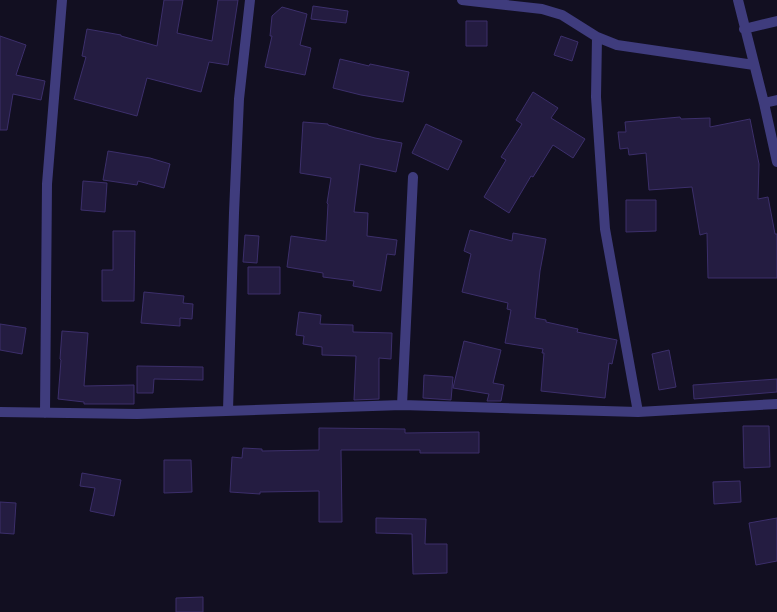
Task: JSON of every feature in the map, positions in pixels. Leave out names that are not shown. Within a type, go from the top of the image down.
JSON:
[{"type":"street","points":[[45,413],[47,184],[62,0]]},
{"type":"street","points":[[228,410],[238,100],[250,0]]},
{"type":"street","points":[[462,0],[542,9],[562,15],[597,37],[617,45],[754,65]]},
{"type":"street","points":[[738,0],[777,162]]},
{"type":"street","points":[[744,29],[777,21]]},
{"type":"street","points":[[597,37],[596,97],[605,229],[638,412]]},
{"type":"street","points":[[764,103],[777,100]]},
{"type":"street","points":[[402,405],[413,177]]},
{"type":"street","points":[[0,412],[137,414],[402,405],[638,412],[777,404]]},
{"type":"building","points":[[164,0],[183,0],[177,33],[212,41],[218,0],[238,0],[228,65],[209,62],[201,92],[147,78],[137,116],[74,99],[86,57],[82,56],[87,29],[121,35],[157,46]]},
{"type":"building","points":[[313,6],[348,11],[346,23],[311,19]]},
{"type":"building","points":[[282,7],[307,14],[300,45],[311,48],[305,75],[265,67],[272,36],[270,36],[272,16]]},
{"type":"building","points":[[466,21],[487,21],[487,46],[466,46]]},
{"type":"building","points":[[0,36],[26,45],[16,75],[45,81],[41,100],[13,94],[7,130],[0,130]]},
{"type":"building","points":[[561,36],[578,42],[572,61],[554,55]]},
{"type":"building","points":[[340,59],[369,66],[370,64],[409,72],[403,102],[361,95],[333,88]]},
{"type":"building","points":[[533,92],[558,108],[551,118],[585,139],[573,158],[553,145],[533,177],[531,176],[509,213],[484,197],[506,160],[501,157],[522,124],[516,120]]},
{"type":"building","points":[[680,117],[681,119],[710,118],[710,127],[750,119],[759,164],[758,199],[768,197],[775,234],[777,234],[777,278],[708,278],[707,233],[700,235],[692,187],[649,190],[646,153],[629,155],[628,148],[620,149],[618,132],[626,132],[625,122]]},
{"type":"building","points":[[303,122],[328,124],[375,138],[402,143],[396,172],[360,164],[354,212],[368,213],[367,236],[397,240],[395,255],[387,254],[381,291],[353,286],[354,281],[323,277],[323,273],[287,267],[291,236],[326,241],[327,203],[331,178],[300,173]]},
{"type":"building","points":[[426,124],[462,141],[448,170],[412,153]]},
{"type":"building","points":[[108,151],[150,158],[170,164],[164,188],[138,181],[137,185],[103,180]]},
{"type":"building","points":[[83,181],[107,183],[105,212],[81,210]]},
{"type":"building","points":[[626,200],[656,200],[656,231],[626,232]]},
{"type":"building","points":[[470,230],[512,241],[513,233],[546,239],[540,271],[535,318],[578,329],[577,332],[617,340],[612,364],[609,363],[605,398],[541,391],[543,349],[505,343],[511,310],[507,309],[508,303],[462,292],[471,254],[464,251]]},
{"type":"building","points":[[113,231],[135,231],[134,301],[102,301],[102,270],[113,270]]},
{"type":"building","points":[[245,235],[259,236],[257,263],[243,262]]},
{"type":"building","points":[[248,267],[280,267],[280,294],[248,294]]},
{"type":"building","points":[[144,292],[184,296],[183,303],[193,304],[192,319],[180,318],[180,326],[141,323]]},
{"type":"building","points":[[299,312],[321,315],[320,324],[353,325],[353,332],[392,333],[391,359],[379,358],[379,399],[354,400],[356,356],[322,355],[322,347],[303,344],[304,336],[296,335]]},
{"type":"building","points":[[0,324],[26,328],[22,354],[0,350]]},
{"type":"building","points":[[62,331],[88,333],[84,386],[134,385],[134,404],[84,404],[84,402],[58,399]]},
{"type":"building","points":[[464,341],[501,350],[493,383],[504,385],[501,401],[487,401],[489,394],[453,388]]},
{"type":"building","points":[[669,350],[676,387],[659,390],[652,354]]},
{"type":"building","points":[[137,366],[203,367],[203,380],[154,379],[153,393],[137,393]]},
{"type":"building","points":[[424,375],[453,377],[451,400],[423,398]]},
{"type":"building","points":[[777,379],[777,392],[694,399],[693,385]]},
{"type":"building","points":[[743,426],[769,426],[770,467],[744,468]]},
{"type":"building","points":[[319,428],[405,429],[405,433],[479,432],[479,453],[420,453],[420,450],[341,450],[342,522],[319,522],[319,491],[260,492],[260,494],[230,492],[232,457],[242,458],[243,448],[262,449],[262,451],[319,450]]},
{"type":"building","points":[[164,460],[191,460],[192,492],[164,493]]},
{"type":"building","points":[[82,473],[121,480],[114,516],[90,511],[95,488],[80,486]]},
{"type":"building","points":[[740,481],[741,502],[714,504],[713,482]]},
{"type":"building","points":[[0,502],[16,503],[14,534],[0,533]]},
{"type":"building","points":[[376,518],[426,519],[425,544],[447,544],[447,573],[413,574],[412,534],[376,533]]},
{"type":"building","points":[[777,518],[777,561],[756,565],[749,523]]},
{"type":"building","points":[[203,597],[203,612],[176,612],[176,598]]}]
